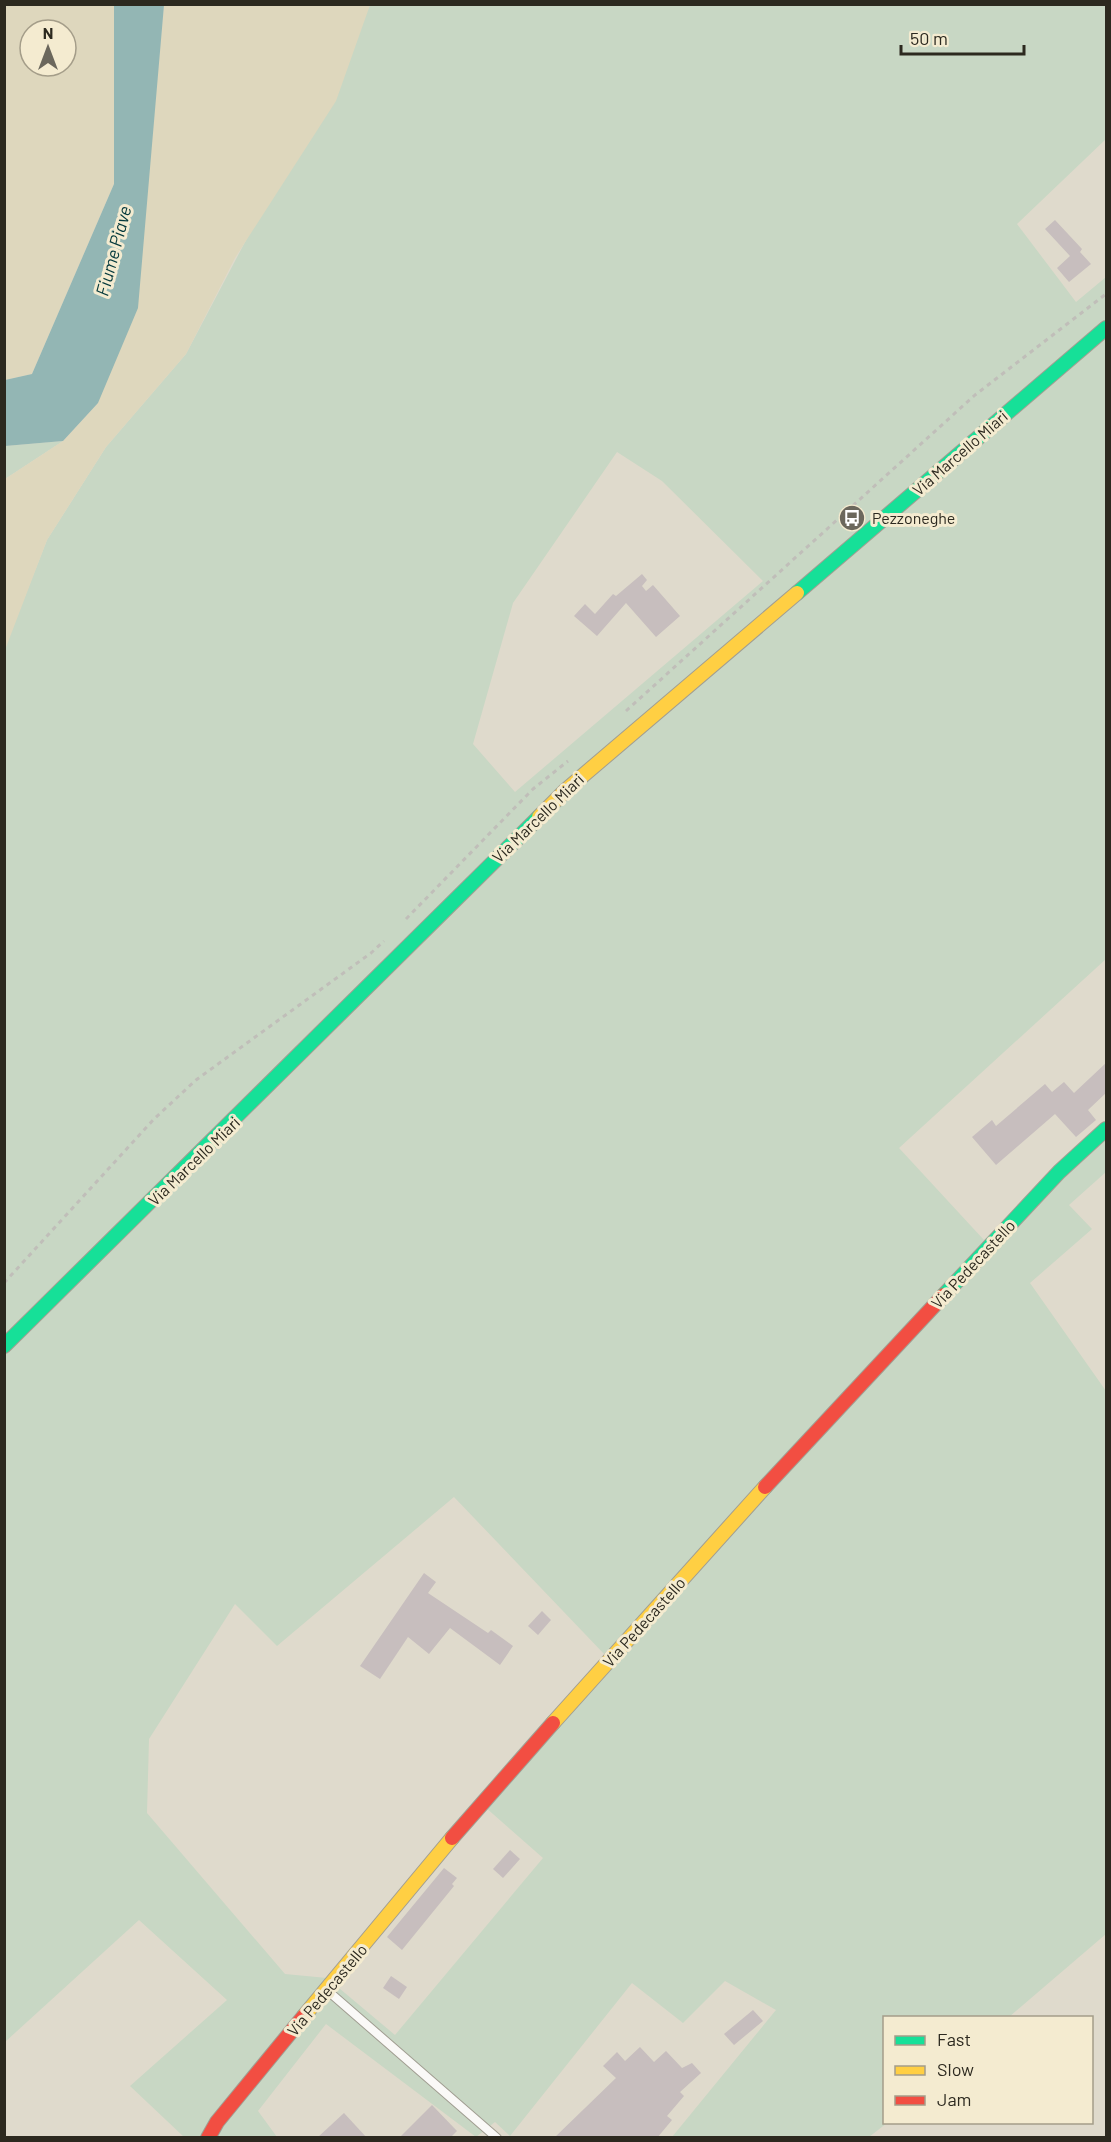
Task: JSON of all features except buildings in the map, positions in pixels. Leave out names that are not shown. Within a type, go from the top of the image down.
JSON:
[{"type":"main road","name":"Via Marcello Miari","points":[[4,1346],[566,790],[1107,328]]},
{"type":"main road","name":"Via Pedecastello","points":[[208,2138],[217,2122],[467,1819],[754,1499],[1059,1172],[1107,1129]]},
{"type":"lane","points":[[327,1990],[497,2138]]},
{"type":"path","points":[[626,711],[975,395],[1107,294]]},
{"type":"path","points":[[404,921],[533,789],[573,757]]},
{"type":"path","points":[[4,1283],[154,1119],[195,1080],[370,953],[387,937]]},
{"type":"green space","points":[[370,5],[1106,5],[1106,139],[1017,224],[1076,302],[1106,277],[1106,959],[899,1148],[984,1240],[1106,1122],[1106,1172],[1069,1205],[1092,1229],[1030,1283],[1106,1391],[1106,1934],[1010,2016],[883,2016],[883,2124],[886,2124],[869,2137],[672,2137],[776,2010],[725,1981],[683,2023],[632,1983],[510,2136],[495,2122],[476,2137],[326,2024],[258,2111],[277,2137],[184,2137],[130,2086],[227,2000],[139,1920],[5,2042],[4,650],[47,540],[106,447],[186,354]],"holes":[[[617,452],[662,481],[763,581],[515,792],[473,744],[513,603]],[[454,1497],[606,1656],[476,1799],[543,1858],[395,2035],[327,1978],[285,1974],[147,1813],[149,1739],[235,1604],[277,1646]]]},
{"type":"green space","points":[[63,441],[5,479],[5,446]]},
{"type":"sand","points":[[5,5],[114,5],[114,184],[32,374],[5,380]]},
{"type":"sand","points":[[164,5],[370,5],[336,101],[235,258],[186,354],[106,447],[47,540],[5,650],[5,479],[63,441],[98,403],[154,113]]},
{"type":"water","name":"Fiume Piave","points":[[114,5],[164,5],[138,308],[98,403],[63,441],[5,446],[5,380],[32,374],[114,184]]},
{"type":"traffic: fast","points":[[797,593],[1106,328]]},
{"type":"traffic: fast","points":[[4,1346],[539,817]]},
{"type":"traffic: fast","points":[[944,1295],[1059,1172],[1106,1129]]},
{"type":"traffic: slow","points":[[539,817],[566,790],[797,593]]},
{"type":"traffic: slow","points":[[553,1723],[765,1487]]},
{"type":"traffic: slow","points":[[304,2016],[452,1838]]},
{"type":"traffic: jam","points":[[765,1487],[944,1295]]},
{"type":"traffic: jam","points":[[452,1838],[553,1723]]},
{"type":"traffic: jam","points":[[208,2138],[217,2122],[304,2016]]},
{"type":"place","name":"Pezzoneghe","points":[[852,518]]}]
